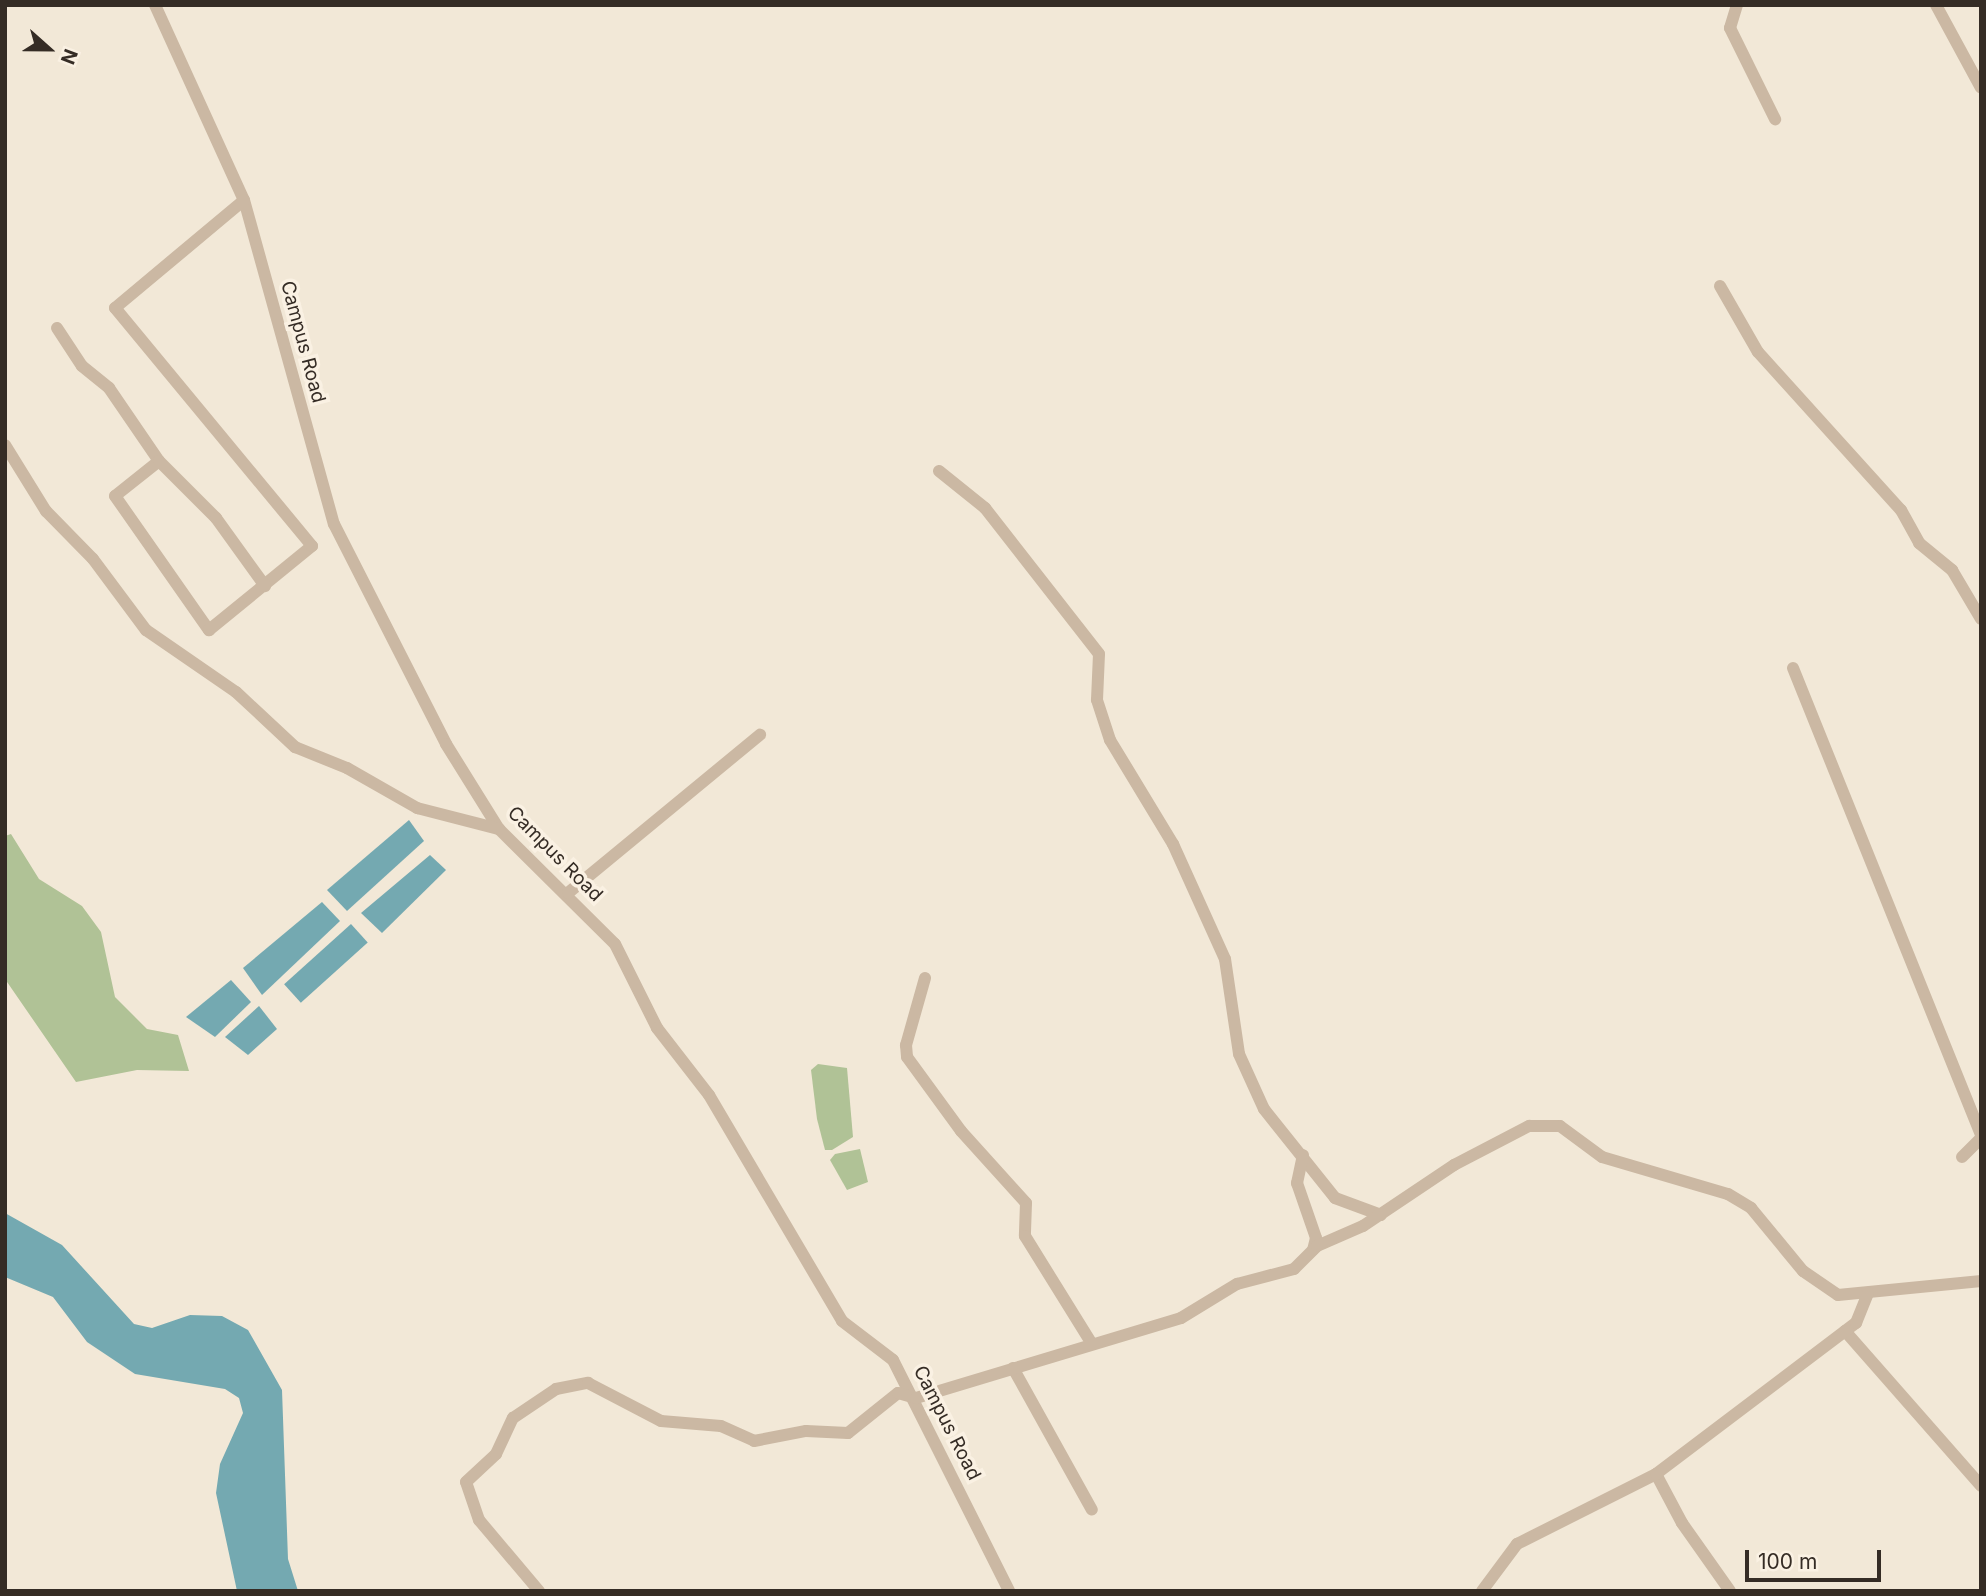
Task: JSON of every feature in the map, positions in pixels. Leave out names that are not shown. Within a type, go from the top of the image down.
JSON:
[{"type":"street","name":"Campus Road","points":[[155,5],[244,200],[334,524],[446,744],[499,829],[568,893],[615,944],[657,1028],[709,1095],[842,1321],[893,1360],[916,1398],[1009,1591]]},
{"type":"street","points":[[1737,5],[1730,28],[1775,119]]},
{"type":"street","points":[[1936,5],[1981,88]]},
{"type":"street","points":[[159,461],[115,496],[209,630],[312,546],[115,308],[244,200]]},
{"type":"street","points":[[1720,286],[1758,352],[1901,510],[1919,543],[1952,570],[1981,619]]},
{"type":"street","points":[[57,328],[82,366],[109,388],[159,461],[216,518],[265,586]]},
{"type":"street","points":[[5,445],[46,511],[93,559],[146,630],[236,692],[295,747],[347,768],[417,808],[499,829]]},
{"type":"street","points":[[939,471],[985,508],[1099,654],[1097,700],[1110,740],[1173,844],[1225,959],[1239,1054],[1264,1109],[1335,1198],[1381,1214]]},
{"type":"street","points":[[1793,668],[1981,1136],[1962,1157]]},
{"type":"street","points":[[568,893],[760,735]]},
{"type":"street","points":[[925,978],[905,1045],[907,1058],[951,1119],[1026,1203],[1025,1236],[1092,1345]]},
{"type":"street","points":[[539,1591],[479,1520],[466,1482],[496,1454],[513,1418],[556,1389],[588,1383],[661,1421],[721,1426],[754,1441],[806,1431],[848,1433],[898,1393],[916,1398],[1181,1318],[1237,1284],[1294,1269],[1313,1250],[1381,1214],[1454,1165],[1529,1126],[1560,1126],[1602,1157],[1728,1194],[1751,1208],[1811,1277],[1838,1295],[1981,1280]]},
{"type":"street","points":[[1303,1155],[1297,1183],[1316,1238],[1313,1250]]},
{"type":"street","points":[[1482,1591],[1517,1544],[1657,1474],[1856,1323],[1868,1293]]},
{"type":"street","points":[[1845,1331],[1981,1486]]},
{"type":"street","points":[[1013,1368],[1092,1510]]},
{"type":"street","points":[[1657,1474],[1682,1523],[1730,1591]]},
{"type":"green space","points":[[11,834],[39,879],[82,906],[101,932],[115,997],[147,1029],[178,1035],[189,1071],[137,1070],[76,1082],[5,979],[5,836]]},
{"type":"green space","points":[[818,1064],[847,1068],[853,1137],[832,1150],[825,1150],[817,1119],[811,1070]]},
{"type":"green space","points":[[860,1149],[868,1182],[847,1190],[830,1160],[835,1154]]},
{"type":"water","points":[[409,820],[424,841],[347,911],[327,890]]},
{"type":"water","points":[[430,855],[446,870],[382,933],[361,913]]},
{"type":"water","points":[[322,902],[340,921],[262,995],[243,968]]},
{"type":"water","points":[[351,924],[368,943],[301,1003],[284,984]]},
{"type":"water","points":[[231,980],[251,1002],[215,1037],[186,1017]]},
{"type":"water","points":[[259,1006],[277,1029],[248,1055],[225,1037]]},
{"type":"water","points":[[5,1213],[62,1245],[134,1324],[152,1328],[190,1315],[222,1316],[248,1330],[282,1390],[288,1559],[298,1591],[237,1591],[216,1493],[220,1464],[243,1413],[239,1398],[225,1389],[135,1374],[87,1342],[53,1297],[5,1277]]}]
